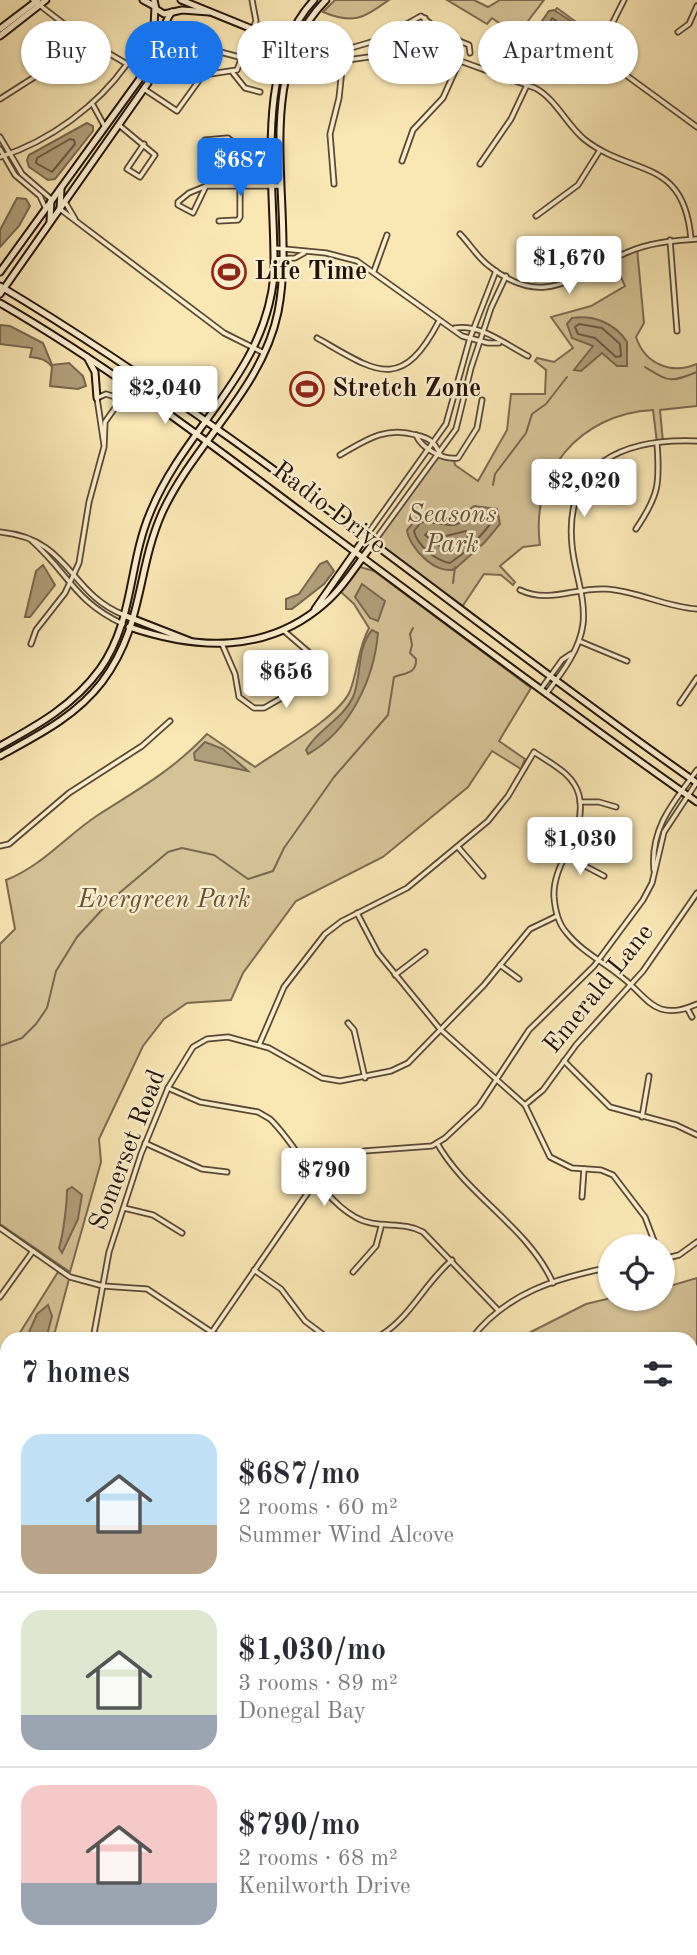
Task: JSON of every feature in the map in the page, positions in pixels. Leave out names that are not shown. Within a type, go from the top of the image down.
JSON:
[{"type":"street","points":[[0,29],[37,2],[46,0]]},
{"type":"street","points":[[143,0],[154,4],[164,14],[173,11],[212,12]]},
{"type":"street","points":[[1,290],[144,89],[159,59],[164,23],[179,0],[237,22]]},
{"type":"street","points":[[252,0],[255,21]]},
{"type":"street","points":[[300,21],[314,0]]},
{"type":"street","points":[[309,21],[326,0]]},
{"type":"street","points":[[624,0],[602,44],[604,59],[695,125],[697,118]]},
{"type":"street","points":[[0,36],[37,2]]},
{"type":"street","points":[[37,2],[60,21]]},
{"type":"street","points":[[0,272],[45,207],[121,107],[149,59],[155,34],[154,4]]},
{"type":"street","points":[[678,32],[689,24],[697,6]]},
{"type":"street","points":[[354,47],[378,40],[414,18],[425,18],[445,34],[470,45],[470,53]]},
{"type":"street","points":[[111,55],[127,64],[111,83]]},
{"type":"street","points":[[460,234],[496,271],[528,286],[554,288],[625,253],[670,240],[694,239],[685,208],[667,182],[640,164],[600,150],[574,130],[547,96],[527,85],[464,61]]},
{"type":"street","points":[[223,73],[233,72],[237,66]]},
{"type":"street","points":[[233,72],[245,88],[260,92]]},
{"type":"street","points":[[0,99],[24,84]]},
{"type":"street","points":[[4,156],[31,144],[93,105],[110,84]]},
{"type":"street","points":[[144,89],[177,111],[196,84]]},
{"type":"street","points":[[0,746],[52,716],[82,691],[105,662],[126,616],[140,544],[151,510],[255,349],[271,300],[274,258],[276,84]]},
{"type":"street","points":[[0,757],[51,728],[82,703],[112,667],[135,620],[159,522],[172,494],[264,354],[278,312],[283,259],[285,84]]},
{"type":"street","points":[[334,184],[330,134],[340,84]]},
{"type":"street","points":[[402,161],[413,130],[448,92],[451,84]]},
{"type":"street","points":[[480,164],[511,119],[527,85]]},
{"type":"street","points":[[93,105],[111,121]]},
{"type":"street","points":[[119,125],[121,107]]},
{"type":"street","points":[[100,113],[104,129]]},
{"type":"street","points":[[109,139],[111,121]]},
{"type":"street","points":[[119,125],[144,144],[155,155],[140,177],[128,166],[144,144]]},
{"type":"street","points":[[0,137],[4,156],[51,199]]},
{"type":"street","points":[[219,221],[240,219],[240,154],[239,147],[232,139],[205,140],[209,156],[240,154]]},
{"type":"street","points":[[0,149],[15,174],[40,196],[45,207]]},
{"type":"street","points":[[536,216],[578,185],[600,150]]},
{"type":"street","points":[[60,209],[61,186]]},
{"type":"street","points":[[206,186],[192,214],[177,204],[189,193],[206,186],[282,186]]},
{"type":"street","points":[[49,224],[51,199]]},
{"type":"street","points":[[65,202],[76,220]]},
{"type":"street","points":[[60,209],[219,330],[264,354]]},
{"type":"street","points":[[374,271],[387,235]]},
{"type":"street","points":[[670,240],[677,331]]},
{"type":"street","points":[[274,248],[338,255],[374,271],[439,321],[470,338],[480,342],[499,343]]},
{"type":"street","points":[[274,258],[283,259],[303,253]]},
{"type":"street","points":[[314,609],[435,442],[449,415],[473,328],[496,271]]},
{"type":"street","points":[[30,540],[55,563],[90,607],[131,628],[178,642],[222,644],[253,640],[283,630],[330,599],[440,454],[459,419],[480,342],[506,276]]},
{"type":"street","name":"Radio Drive","points":[[1,290],[113,356],[695,781]]},
{"type":"street","name":"Radio Drive","points":[[0,303],[85,355],[199,435],[541,690],[697,802]]},
{"type":"street","points":[[317,338],[363,364],[388,370],[405,365],[418,356],[439,321]]},
{"type":"street","points":[[454,328],[484,331],[499,343],[528,356]]},
{"type":"street","points":[[85,355],[95,374],[104,445]]},
{"type":"street","points":[[31,644],[36,630],[58,604],[70,583],[83,549],[89,502],[104,445],[104,422],[116,408],[116,400],[106,394],[97,398]]},
{"type":"street","points":[[416,435],[420,444],[429,451],[453,460],[462,454],[480,421],[482,400]]},
{"type":"street","points":[[340,455],[388,431],[416,435],[435,442],[440,454]]},
{"type":"street","points":[[541,690],[553,679],[571,654],[579,640],[584,621],[572,547],[571,523],[579,489],[600,463],[614,454],[657,443],[697,441]]},
{"type":"street","points":[[636,529],[657,493],[660,477],[657,443]]},
{"type":"street","points":[[0,532],[53,550],[99,602],[135,620],[192,642]]},
{"type":"street","points":[[520,590],[551,597],[581,591],[620,590],[667,606],[697,609]]},
{"type":"street","points":[[222,644],[235,674],[239,697],[249,707],[264,708],[308,683],[317,671],[312,655],[283,630]]},
{"type":"street","points":[[579,640],[627,661]]},
{"type":"street","points":[[680,702],[697,678]]},
{"type":"street","points":[[547,694],[553,679]]},
{"type":"street","points":[[0,846],[9,845],[69,793],[142,746],[170,720]]},
{"type":"street","points":[[259,1045],[275,1005],[291,976],[333,927],[407,888],[458,847],[501,807],[534,752],[567,775],[578,791],[580,802],[578,826],[555,881],[557,916],[567,934],[659,1009],[687,1008],[697,1004]]},
{"type":"street","points":[[0,1228],[82,1282],[147,1289],[212,1332],[300,1201],[319,1182],[364,1151],[415,1149],[437,1143],[475,1110],[534,1024],[599,959],[643,900],[654,872],[664,832],[688,795],[697,770]]},
{"type":"street","points":[[654,872],[652,856],[656,831],[682,791],[695,781]]},
{"type":"street","points":[[580,802],[599,802],[616,807]]},
{"type":"street","points":[[458,847],[483,876]]},
{"type":"street","points":[[566,856],[604,876]]},
{"type":"street","name":"Emerald Lane","points":[[526,1105],[543,1090],[564,1061],[631,984],[697,893]]},
{"type":"street","points":[[357,913],[371,943],[440,1029],[526,1105],[550,1157],[564,1165],[613,1175],[645,1217],[651,1234]]},
{"type":"street","name":"Somerset Road","points":[[94,1332],[109,1252],[145,1143],[168,1088],[188,1052],[207,1039],[228,1037],[285,1055],[322,1078],[340,1081],[365,1078],[408,1063],[530,929],[557,916]]},
{"type":"street","points":[[395,975],[425,952]]},
{"type":"street","points":[[500,965],[520,979]]},
{"type":"street","points":[[687,1008],[692,1017]]},
{"type":"street","points":[[348,1023],[355,1030],[365,1078]]},
{"type":"street","points":[[564,1061],[610,1107],[676,1125],[697,1135]]},
{"type":"street","points":[[642,1117],[649,1076]]},
{"type":"street","points":[[168,1088],[200,1102],[258,1112],[270,1119],[319,1182],[345,1210],[369,1224],[417,1228],[452,1259],[497,1309]]},
{"type":"street","points":[[145,1143],[202,1169],[227,1172]]},
{"type":"street","points":[[437,1143],[453,1168],[494,1206],[548,1270],[553,1283]]},
{"type":"street","points":[[582,1197],[584,1169]]},
{"type":"street","points":[[124,1208],[153,1215],[182,1233]]},
{"type":"street","points":[[353,1272],[376,1246],[381,1227]]},
{"type":"street","points":[[675,1256],[697,1242]]},
{"type":"street","points":[[0,1297],[33,1251]]},
{"type":"street","points":[[385,1332],[452,1259]]},
{"type":"street","points":[[254,1270],[281,1289],[305,1321],[320,1332]]},
{"type":"street","points":[[477,1332],[497,1309],[553,1283],[598,1271]]},
{"type":"green space","points":[[335,0],[389,0],[365,15],[351,19],[323,12]]},
{"type":"green space","points":[[447,0],[474,0],[488,7],[500,0],[544,0],[528,21],[496,21],[492,18],[490,21],[482,21]]},
{"type":"green space","points":[[557,8],[575,21],[544,21]]},
{"type":"green space","name":"Seasons Park","points":[[637,248],[644,323],[636,337],[646,354],[660,365],[678,368],[697,364],[697,406],[660,410],[663,442],[657,443],[653,410],[627,414],[603,423],[583,435],[565,452],[552,471],[543,494],[539,518],[540,545],[523,547],[500,566],[515,582],[513,585],[501,575],[484,574],[462,607],[381,546],[377,538],[440,454],[454,460],[455,465],[478,481],[507,430],[511,394],[545,394],[546,370],[535,361],[537,358],[554,362],[573,348],[551,317],[591,306],[625,286],[613,259]]},
{"type":"green space","name":"Evergreen Park","points":[[360,567],[374,571],[531,688],[499,741],[525,759],[521,769],[492,751],[468,787],[383,857],[296,901],[243,973],[231,1000],[187,1003],[164,1019],[143,1046],[99,1139],[101,1162],[70,1272],[0,1224],[0,944],[15,929],[6,880],[31,867],[86,823],[155,778],[207,734],[255,767],[334,711],[350,691],[369,628],[354,604],[341,592]]},
{"type":"green space","points":[[58,1272],[69,1279],[55,1332],[20,1332]]},
{"type":"green space","points":[[697,1278],[697,1332],[531,1332],[586,1304],[598,1301],[598,1311],[675,1311],[675,1284]]},
{"type":"water","points":[[554,10],[571,21],[542,21],[549,11]]},
{"type":"water","points":[[87,123],[93,126],[93,131],[55,179],[48,180],[29,167],[29,155]]},
{"type":"water","points":[[17,198],[26,199],[30,206],[19,226],[0,247],[0,230]]},
{"type":"water","points":[[572,318],[596,319],[610,325],[622,335],[627,342],[627,366],[617,366],[602,353],[581,371],[574,370],[593,346],[572,338],[567,324]]},
{"type":"water","points":[[0,325],[10,326],[43,343],[52,365],[69,363],[83,376],[86,386],[78,389],[50,386],[52,367],[42,359],[30,357],[32,348],[0,344]]},
{"type":"water","points":[[474,506],[497,509],[500,524],[485,542],[455,569],[440,568],[418,552],[407,530],[420,515],[447,520],[462,515]]},
{"type":"water","points":[[327,561],[334,571],[324,584],[292,609],[286,609],[286,599],[299,594],[320,564]]},
{"type":"water","points":[[43,565],[55,585],[30,617],[25,617],[36,571]]},
{"type":"water","points":[[362,584],[385,601],[378,621],[370,618],[355,597]]},
{"type":"water","points":[[372,630],[378,633],[376,650],[357,702],[336,732],[308,754],[306,750],[311,743],[349,705],[358,680],[361,654]]},
{"type":"water","points":[[205,742],[223,749],[248,771],[195,760],[194,753]]},
{"type":"water","points":[[72,1187],[82,1195],[78,1219],[62,1253],[59,1248],[67,1190]]},
{"type":"water","points":[[48,1305],[52,1316],[48,1332],[29,1332],[37,1314]]},
{"type":"waterway","points":[[645,367],[670,379],[697,372]]},
{"type":"waterway","points":[[493,485],[495,474],[526,433],[532,414],[546,404],[567,377]]},
{"type":"waterway","points":[[453,583],[455,567]]},
{"type":"waterway","points":[[0,1046],[22,1038],[36,1024],[47,1008],[56,971],[77,937],[111,900],[168,852],[182,848],[214,855],[248,879],[273,871],[284,848],[334,777],[388,715],[394,677],[409,672],[416,664],[416,659],[410,653],[410,634],[413,628]]},
{"type":"place","name":"Life Time","points":[[229,272]]},
{"type":"place","name":"Stretch Zone","points":[[307,389]]}]
